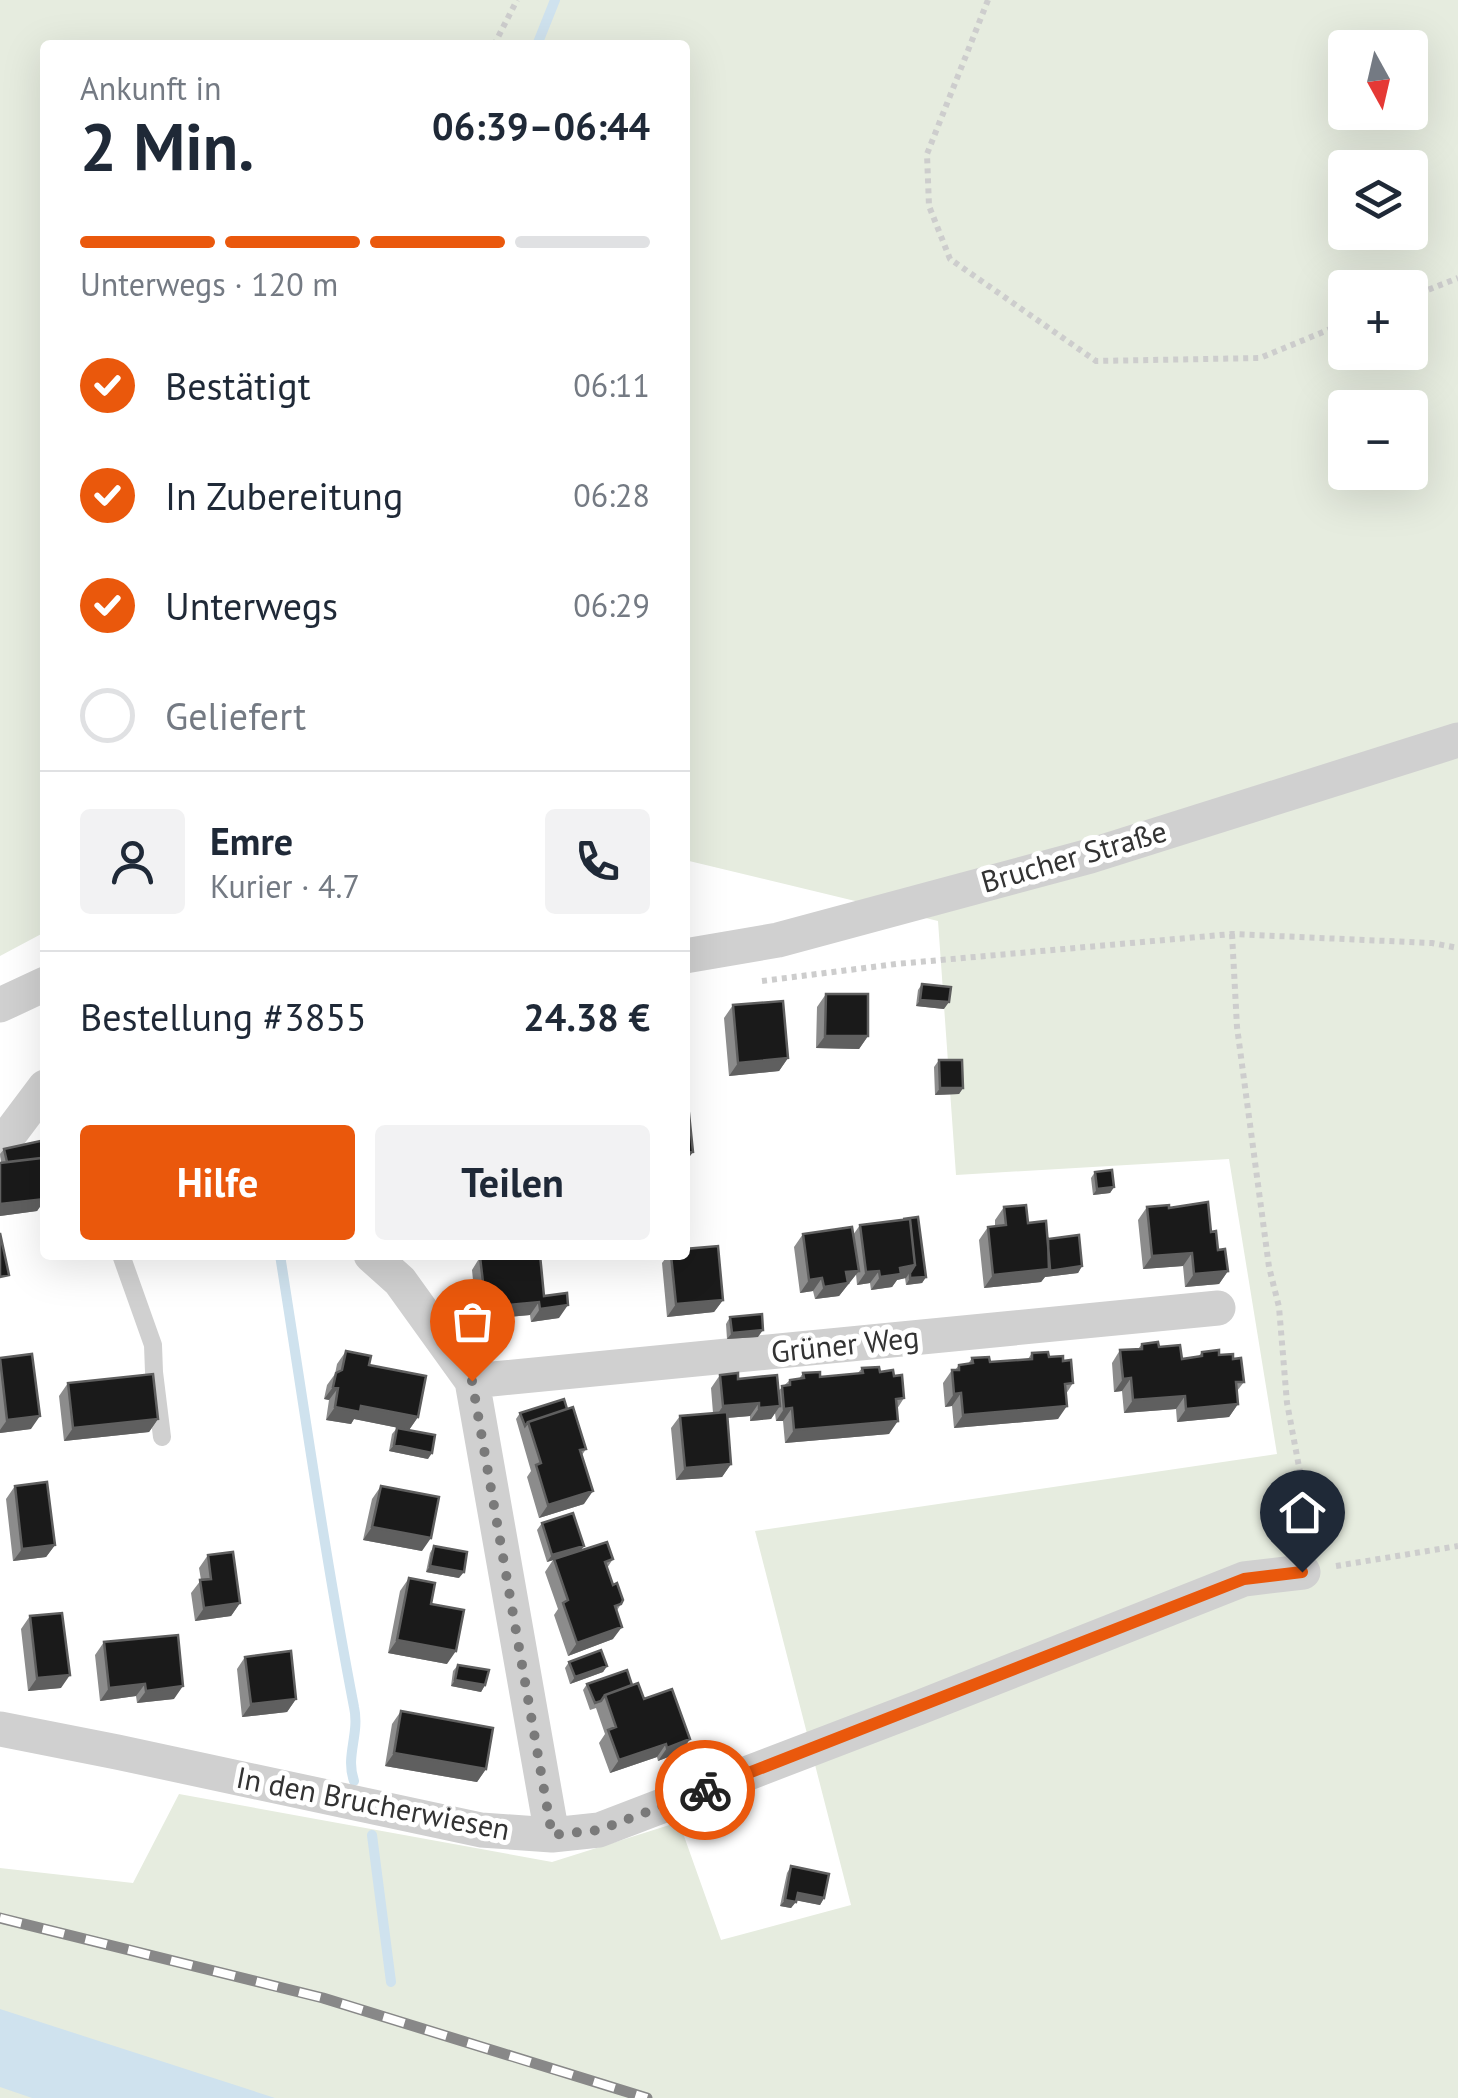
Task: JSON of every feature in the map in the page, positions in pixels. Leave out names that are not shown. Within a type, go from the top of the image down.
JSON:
[{"type":"street","name":"Brucher Straße","points":[[690,955],[778,940],[1090,856],[1458,740]]},
{"type":"street","points":[[0,1006],[40,986]]},
{"type":"street","points":[[3,1140],[40,1093]]},
{"type":"street","points":[[3,1140],[40,1130]]},
{"type":"street","points":[[376,1260],[400,1282],[472,1381],[552,1835]]},
{"type":"street","name":"Grüner Weg","points":[[472,1381],[1218,1308]]},
{"type":"street","name":"In den Brucherwiesen","points":[[0,1729],[482,1830],[552,1835],[599,1830],[1244,1579],[1302,1572]]},
{"type":"lane","points":[[123,1260],[153,1346],[162,1437]]},
{"type":"path","points":[[497,40],[517,0]]},
{"type":"path","points":[[988,0],[928,154],[929,206],[950,259],[1096,361],[1260,358],[1328,330]]},
{"type":"path","points":[[1428,290],[1458,278]]},
{"type":"path","points":[[747,983],[896,964],[1232,934],[1432,943],[1458,948]]},
{"type":"path","points":[[1232,934],[1237,1027],[1269,1267],[1279,1307],[1287,1403],[1309,1531],[1302,1572],[1458,1546]]},
{"type":"shaded area","points":[[0,0],[1458,0],[1458,2098],[0,2098],[0,1868],[133,1883],[179,1794],[552,1862],[679,1822],[721,1940],[851,1905],[755,1531],[1277,1454],[1229,1159],[956,1175],[938,921],[690,861],[690,40],[40,40],[40,935],[0,956]]},
{"type":"water","points":[[0,2009],[275,2098],[32,2098],[0,2087]]},
{"type":"building","points":[[922,984],[951,987],[949,1002],[920,1000]]},
{"type":"building","points":[[826,994],[868,994],[868,1036],[825,1036]]},
{"type":"building","points":[[783,1001],[788,1058],[738,1063],[733,1005]]},
{"type":"building","points":[[939,1060],[962,1060],[963,1088],[940,1088]]},
{"type":"building","points":[[40,1141],[40,1158],[7,1162],[4,1149]]},
{"type":"building","points":[[40,1158],[40,1200],[0,1204],[0,1163]]},
{"type":"building","points":[[1112,1170],[1114,1187],[1097,1189],[1095,1172]]},
{"type":"building","points":[[1208,1202],[1211,1232],[1216,1231],[1218,1250],[1225,1249],[1228,1271],[1194,1274],[1192,1253],[1152,1256],[1147,1207]]},
{"type":"building","points":[[1026,1205],[1028,1223],[1046,1221],[1050,1269],[993,1275],[988,1227],[1006,1225],[1004,1207]]},
{"type":"building","points":[[918,1217],[926,1277],[910,1278],[915,1265],[910,1219],[903,1219]]},
{"type":"building","points":[[910,1219],[915,1265],[900,1268],[901,1274],[880,1277],[879,1271],[866,1272],[860,1225]]},
{"type":"building","points":[[852,1227],[859,1271],[846,1272],[848,1283],[824,1287],[822,1278],[809,1280],[803,1234]]},
{"type":"building","points":[[0,1233],[9,1275],[0,1277]]},
{"type":"building","points":[[1079,1235],[1082,1266],[1049,1271],[1048,1239]]},
{"type":"building","points":[[718,1246],[723,1300],[676,1304],[672,1260],[690,1260],[690,1249]]},
{"type":"building","points":[[480,1260],[540,1260],[544,1296],[567,1293],[568,1305],[540,1309],[539,1302],[486,1307]]},
{"type":"building","points":[[762,1314],[763,1330],[732,1333],[730,1317]]},
{"type":"building","points":[[1158,1342],[1159,1347],[1180,1345],[1182,1359],[1219,1350],[1219,1355],[1241,1358],[1244,1382],[1236,1382],[1238,1404],[1186,1409],[1185,1396],[1133,1400],[1131,1378],[1123,1379],[1120,1350],[1142,1349],[1142,1344]]},
{"type":"building","points":[[346,1351],[371,1356],[369,1365],[426,1376],[418,1417],[361,1406],[360,1412],[335,1407],[338,1388],[333,1387]]},
{"type":"building","points":[[1048,1352],[1049,1357],[1071,1360],[1073,1383],[1065,1384],[1067,1406],[963,1415],[961,1393],[954,1394],[952,1370],[973,1363],[972,1358],[989,1357],[990,1362],[1032,1359],[1032,1353]]},
{"type":"building","points":[[32,1354],[40,1416],[7,1420],[0,1358]]},
{"type":"building","points":[[879,1367],[880,1372],[893,1370],[894,1376],[902,1375],[904,1398],[896,1399],[898,1421],[794,1430],[792,1408],[784,1409],[782,1386],[790,1385],[790,1380],[804,1378],[803,1373],[820,1372],[820,1377],[863,1373],[862,1368]]},
{"type":"building","points":[[738,1373],[738,1379],[777,1375],[780,1406],[723,1406],[720,1375]]},
{"type":"building","points":[[153,1374],[158,1419],[73,1428],[68,1383]]},
{"type":"building","points":[[564,1399],[567,1409],[525,1426],[520,1413]]},
{"type":"building","points":[[573,1407],[586,1449],[580,1450],[593,1491],[548,1505],[536,1465],[541,1463],[528,1422]]},
{"type":"building","points":[[727,1412],[731,1464],[685,1468],[680,1416]]},
{"type":"building","points":[[397,1428],[435,1435],[432,1453],[394,1445]]},
{"type":"building","points":[[47,1482],[55,1545],[22,1549],[15,1486]]},
{"type":"building","points":[[381,1486],[439,1497],[431,1538],[372,1527]]},
{"type":"building","points":[[573,1513],[584,1546],[552,1555],[542,1523]]},
{"type":"building","points":[[607,1542],[613,1559],[605,1562],[623,1600],[615,1606],[622,1627],[577,1643],[554,1559]]},
{"type":"building","points":[[434,1546],[467,1552],[464,1572],[430,1566]]},
{"type":"building","points":[[233,1552],[240,1603],[204,1608],[200,1580],[211,1579],[208,1555]]},
{"type":"building","points":[[409,1578],[435,1583],[431,1604],[464,1610],[456,1651],[397,1640]]},
{"type":"building","points":[[62,1613],[70,1675],[37,1678],[30,1616]]},
{"type":"building","points":[[178,1635],[183,1686],[146,1691],[145,1684],[109,1688],[104,1642]]},
{"type":"building","points":[[601,1650],[607,1666],[575,1677],[569,1662]]},
{"type":"building","points":[[291,1651],[296,1699],[251,1704],[245,1657]]},
{"type":"building","points":[[458,1665],[489,1670],[485,1685],[455,1680]]},
{"type":"building","points":[[627,1670],[632,1685],[595,1703],[587,1684]]},
{"type":"building","points":[[638,1683],[644,1699],[672,1689],[690,1739],[619,1760],[608,1730],[616,1727],[605,1695]]},
{"type":"building","points":[[401,1711],[493,1728],[486,1769],[394,1753]]},
{"type":"building","points":[[791,1866],[829,1874],[824,1898],[798,1893],[796,1902],[785,1900]]},
{"type":"waterway","points":[[539,40],[555,0]]},
{"type":"waterway","points":[[281,1260],[354,1707],[354,1781]]},
{"type":"waterway","points":[[372,1835],[391,1982]]},
{"type":"railway","points":[[0,1918],[323,1998],[647,2098]]},
{"type":"way so far","points":[[472,1381],[552,1835],[599,1830],[705,1790]]},
{"type":"route","points":[[705,1790],[1244,1579],[1302,1572]]}]
